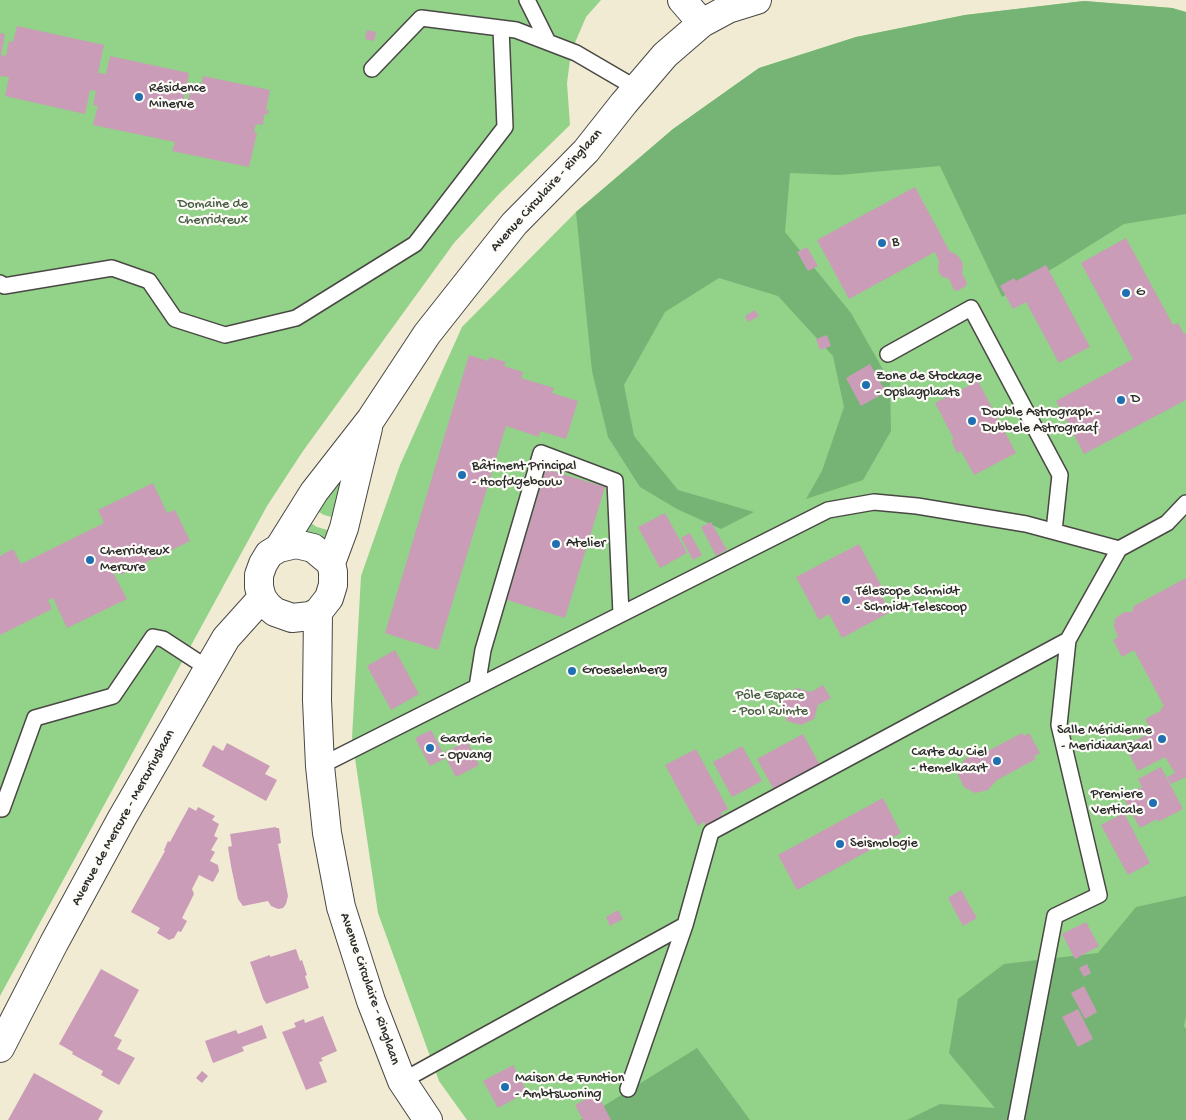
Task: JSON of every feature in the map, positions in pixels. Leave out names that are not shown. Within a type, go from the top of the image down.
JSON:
[{"type":"street","points":[[682,0],[702,23]]},
{"type":"street","name":"Avenue Circulaire - Ringlaan","points":[[262,598],[258,575],[262,564],[269,554],[279,548],[314,492],[370,419],[427,334],[514,224],[586,151],[665,55],[702,23],[728,9],[758,0]]},
{"type":"street","name":"Avenue Circulaire - Ringlaan","points":[[370,419],[344,528],[331,563],[333,585],[329,598],[318,612],[317,700],[320,766],[328,833],[341,907],[371,1001],[402,1081],[428,1120]]},
{"type":"street","points":[[279,548],[296,544],[305,545],[313,548],[331,563]]},
{"type":"street","points":[[262,598],[275,612],[284,617],[300,618],[318,612]]},
{"type":"street","name":"Avenue de Mercure - Mercuriuslaan","points":[[0,1048],[122,818],[226,638],[262,598]]},
{"type":"lane","points":[[528,0],[548,42]]},
{"type":"lane","points":[[372,69],[422,18],[516,30],[576,53],[636,88]]},
{"type":"lane","points":[[0,283],[4,286],[112,268],[149,281],[175,319],[225,335],[296,318],[415,244],[505,127],[501,28]]},
{"type":"lane","points":[[888,354],[971,308],[1060,475],[1054,531]]},
{"type":"lane","points":[[477,687],[483,650],[541,453],[615,481],[621,614]]},
{"type":"lane","points":[[320,766],[828,510],[874,502],[917,506],[1008,521],[1054,531],[1119,549]]},
{"type":"lane","points":[[1016,1120],[1055,916],[1099,895],[1059,724],[1068,640],[1119,549],[1167,523],[1186,503]]},
{"type":"lane","points":[[0,808],[2,809],[35,718],[113,696],[153,636],[163,639],[209,669]]},
{"type":"lane","points":[[628,1089],[685,925],[710,832],[1068,640]]},
{"type":"lane","points":[[402,1081],[685,925]]},
{"type":"green space","name":"Domaine de Cherridreux","points":[[0,0],[601,0],[586,17],[571,52],[567,83],[570,125],[498,195],[454,243],[303,451],[267,506],[0,996]]},
{"type":"green space","name":"Pôle Espace - Pool Ruimte","points":[[1084,1],[1172,8],[1186,12],[1186,1120],[467,1120],[439,1081],[378,913],[352,738],[361,576],[400,465],[462,327],[576,212],[673,129],[759,68],[856,37],[965,15]]},
{"type":"green space","points":[[1084,1],[1172,8],[1186,12],[1186,214],[1124,224],[1057,266],[1002,297],[940,166],[839,175],[790,173],[785,232],[851,313],[890,382],[891,431],[863,480],[806,499],[822,471],[844,407],[833,356],[778,296],[719,278],[665,312],[624,385],[634,436],[678,490],[754,512],[721,529],[677,509],[640,487],[608,437],[592,371],[576,212],[673,129],[759,68],[856,37],[965,15]]},
{"type":"green space","points":[[349,454],[335,518],[324,515],[312,508]]},
{"type":"green space","points":[[306,520],[317,527],[331,531],[328,546],[300,536]]},
{"type":"green space","points":[[1186,896],[1186,1016],[1184,1026],[1186,1029],[1186,1120],[907,1120],[940,1104],[995,1108],[949,1053],[958,999],[1004,964],[1098,953],[1136,907]]},
{"type":"green space","points":[[697,1048],[750,1120],[580,1120],[586,1117]]},
{"type":"building","name":"Résidence Minerve","points":[[17,26],[104,45],[98,73],[106,74],[110,56],[189,73],[184,98],[188,100],[192,84],[201,86],[203,76],[270,90],[266,110],[269,110],[269,113],[264,115],[263,125],[256,124],[254,132],[257,133],[249,167],[172,151],[175,142],[93,125],[98,106],[93,105],[96,91],[90,90],[85,114],[5,96],[9,77],[0,76],[0,33],[5,34],[1,55],[6,56],[9,41],[13,42]]},
{"type":"building","points":[[367,30],[376,32],[374,41],[365,39]]},
{"type":"building","name":"B","points":[[915,187],[950,252],[959,257],[963,264],[962,273],[967,283],[966,286],[957,291],[954,290],[949,279],[941,276],[938,270],[939,261],[935,252],[849,299],[817,240]]},
{"type":"building","points":[[1126,238],[1173,325],[1178,323],[1184,334],[1186,333],[1186,400],[1084,454],[1056,401],[1133,359],[1081,263]]},
{"type":"building","points":[[807,247],[818,266],[808,271],[797,252]]},
{"type":"building","points":[[1046,265],[1090,347],[1059,363],[1026,302],[1013,309],[1000,286],[1014,278],[1016,281]]},
{"type":"building","points":[[755,310],[759,316],[748,322],[745,316]]},
{"type":"building","points":[[827,335],[831,346],[820,350],[816,339]]},
{"type":"building","name":"Bâtiment Principal - Hoofdgebouw","points":[[469,355],[488,361],[489,357],[506,362],[504,366],[523,372],[521,378],[554,388],[552,393],[578,401],[566,439],[540,431],[539,437],[506,426],[438,650],[385,633]]},
{"type":"building","name":"Zone de Stockage - Opslagplaats","points":[[870,364],[886,392],[861,406],[846,378]]},
{"type":"building","name":"Double Astrograph - Dubbele Astrograaf","points":[[978,381],[1016,453],[974,475],[961,451],[957,453],[951,440],[954,439],[935,403]]},
{"type":"building","name":"Atelier","points":[[546,469],[605,487],[565,618],[507,600]]},
{"type":"building","name":"Cherridreux Mercure","points":[[153,483],[167,513],[175,510],[190,541],[120,575],[116,567],[111,569],[127,599],[67,628],[53,598],[48,600],[52,609],[0,635],[0,556],[13,549],[21,564],[104,523],[98,510]]},
{"type":"building","points":[[665,513],[687,553],[660,568],[638,527]]},
{"type":"building","points":[[711,522],[727,550],[716,556],[701,527]]},
{"type":"building","points":[[690,533],[702,555],[693,560],[681,538]]},
{"type":"building","name":"Télescope Schmidt - Schmidt Telescoop","points":[[859,544],[882,587],[878,589],[890,612],[842,638],[829,614],[819,620],[796,577]]},
{"type":"building","points":[[1186,578],[1186,777],[1171,784],[1167,777],[1175,773],[1165,757],[1138,771],[1125,746],[1152,732],[1145,719],[1162,710],[1161,708],[1164,706],[1134,650],[1122,657],[1113,640],[1118,637],[1114,627],[1115,619],[1118,616],[1125,612],[1132,612],[1134,606]]},
{"type":"building","points":[[395,650],[419,694],[391,710],[367,666]]},
{"type":"building","points":[[823,685],[831,698],[818,705],[814,719],[801,725],[787,721],[781,709],[785,695],[797,688],[811,692]]},
{"type":"building","points":[[431,730],[443,753],[467,741],[479,765],[456,777],[446,758],[430,766],[415,738]]},
{"type":"building","name":"Carte du Ciel - Hemelkaart","points":[[1022,733],[1024,736],[1029,733],[1040,753],[1034,756],[1036,759],[997,780],[988,790],[975,793],[964,787],[958,775],[965,759],[982,754]]},
{"type":"building","points":[[803,734],[820,765],[774,790],[757,759]]},
{"type":"building","points":[[227,743],[270,766],[265,774],[277,780],[266,801],[202,766],[213,745],[223,751]]},
{"type":"building","points":[[742,746],[762,781],[732,797],[713,762]]},
{"type":"building","points":[[696,749],[728,809],[721,813],[725,821],[708,830],[704,822],[698,826],[665,765]]},
{"type":"building","name":"Premiere Verticale","points":[[1161,767],[1183,809],[1158,822],[1157,819],[1140,828],[1123,797],[1142,787],[1138,779]]},
{"type":"building","name":"Seismologie","points":[[883,798],[901,833],[797,890],[778,855]]},
{"type":"building","points":[[189,807],[196,811],[198,807],[215,816],[212,820],[219,824],[214,836],[218,838],[211,850],[215,852],[210,861],[218,865],[219,871],[213,882],[199,875],[192,889],[194,894],[182,918],[187,921],[181,932],[178,931],[174,938],[169,940],[157,933],[160,928],[131,912],[165,851],[168,841],[170,842]]},
{"type":"building","points":[[1124,813],[1150,863],[1128,875],[1101,825]]},
{"type":"building","points":[[279,828],[281,843],[278,844],[288,896],[286,904],[283,908],[278,909],[271,906],[268,901],[243,906],[238,899],[231,866],[228,847],[232,846],[230,834]]},
{"type":"building","points":[[961,890],[977,918],[963,926],[948,898]]},
{"type":"building","points":[[618,910],[623,919],[610,926],[606,917]]},
{"type":"building","points":[[1086,922],[1099,946],[1075,959],[1062,934]]},
{"type":"building","points":[[296,949],[307,975],[305,976],[309,988],[266,1004],[250,962]]},
{"type":"building","points":[[1087,964],[1091,973],[1084,977],[1079,968]]},
{"type":"building","points":[[101,969],[139,990],[114,1036],[122,1040],[117,1049],[135,1058],[119,1085],[101,1075],[103,1071],[72,1054],[73,1052],[59,1044]]},
{"type":"building","points":[[1084,986],[1097,1012],[1085,1019],[1071,993]]},
{"type":"building","points":[[1078,1009],[1093,1039],[1078,1047],[1062,1017]]},
{"type":"building","points":[[323,1016],[337,1051],[321,1058],[323,1061],[319,1062],[327,1082],[306,1090],[282,1032],[296,1027],[294,1023],[304,1019],[305,1023]]},
{"type":"building","points":[[262,1025],[267,1038],[242,1047],[244,1051],[213,1063],[205,1041],[236,1030],[238,1034]]},
{"type":"building","name":"Maison de Function - Ambtswoning","points":[[513,1065],[527,1092],[498,1108],[483,1081]]},
{"type":"building","points":[[202,1071],[208,1076],[202,1083],[196,1078]]},
{"type":"building","points":[[34,1073],[103,1111],[98,1120],[8,1120]]},
{"type":"building","points":[[597,1093],[611,1120],[583,1120],[575,1105]]},
{"type":"place","name":"Résidence Minerve","points":[[139,97]]},
{"type":"place","name":"B","points":[[882,243]]},
{"type":"place","name":"G","points":[[1126,293]]},
{"type":"place","name":"Zone de Stockage - Opslagplaats","points":[[866,385]]},
{"type":"place","name":"D","points":[[1121,400]]},
{"type":"place","name":"Double Astrograph - Dubbele Astrograaf","points":[[972,421]]},
{"type":"place","name":"Bâtiment Principal - Hoofdgebouw","points":[[462,475]]},
{"type":"place","name":"Atelier","points":[[556,544]]},
{"type":"place","name":"Cherridreux Mercure","points":[[90,560]]},
{"type":"place","name":"Télescope Schmidt - Schmidt Telescoop","points":[[846,600]]},
{"type":"place","name":"Groeselenberg","points":[[572,671]]},
{"type":"place","name":"Salle Méridienne - Meridiaanzaal","points":[[1162,739]]},
{"type":"place","name":"Garderie - Opvang","points":[[430,748]]},
{"type":"place","name":"Carte du Ciel - Hemelkaart","points":[[997,761]]},
{"type":"place","name":"Premiere Verticale","points":[[1153,803]]},
{"type":"place","name":"Seismologie","points":[[840,844]]},
{"type":"place","name":"Maison de Function - Ambtswoning","points":[[505,1087]]}]
